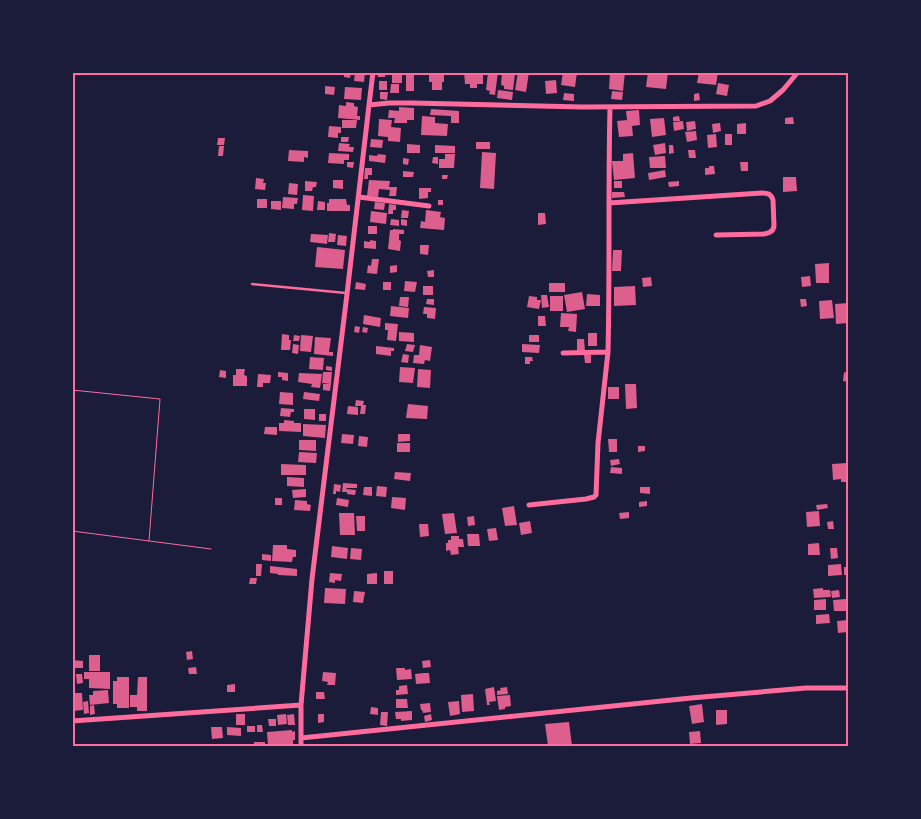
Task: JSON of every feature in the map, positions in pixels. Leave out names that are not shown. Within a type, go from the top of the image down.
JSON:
[{"type":"street","points":[[301,746],[301,705],[313,570],[348,294],[373,72]]},
{"type":"street","points":[[369,105],[412,103],[582,107],[756,106],[770,101],[798,72]]},
{"type":"street","points":[[529,505],[586,499],[596,495],[598,443],[608,352],[610,107]]},
{"type":"street","points":[[609,203],[762,193],[772,196],[774,226],[771,232],[764,234],[716,235]]},
{"type":"street","points":[[359,197],[429,206]]},
{"type":"street","points":[[563,354],[608,352]]},
{"type":"street","points":[[300,738],[690,698],[806,688],[848,688]]},
{"type":"street","points":[[72,721],[301,705]]},
{"type":"lane","points":[[252,284],[348,294]]},
{"type":"path","points":[[72,390],[160,399],[149,541]]},
{"type":"path","points":[[72,531],[211,549]]},
{"type":"building","points":[[344,72],[351,72],[350,78],[344,77]]},
{"type":"building","points":[[355,72],[365,72],[364,82],[354,81]]},
{"type":"building","points":[[378,72],[385,72],[385,77],[378,77]]},
{"type":"building","points":[[429,72],[444,72],[442,90],[432,90],[432,82],[429,82]]},
{"type":"building","points":[[464,72],[483,72],[483,84],[477,84],[477,88],[470,88],[470,84],[465,84]]},
{"type":"building","points":[[488,72],[498,72],[495,95],[489,94],[490,91],[486,90]]},
{"type":"building","points":[[502,72],[515,74],[513,90],[504,89],[504,86],[501,85]]},
{"type":"building","points":[[518,72],[529,72],[526,92],[515,90]]},
{"type":"building","points":[[563,72],[577,72],[575,87],[561,85]]},
{"type":"building","points":[[610,72],[625,72],[623,91],[609,89]]},
{"type":"building","points":[[648,72],[668,72],[666,89],[646,87]]},
{"type":"building","points":[[699,72],[718,72],[716,85],[697,83]]},
{"type":"building","points":[[392,74],[402,74],[402,83],[392,83]]},
{"type":"building","points":[[406,74],[414,74],[414,91],[406,91]]},
{"type":"building","points":[[556,80],[557,93],[546,94],[545,81]]},
{"type":"building","points":[[379,81],[387,81],[387,90],[379,90]]},
{"type":"building","points":[[718,83],[729,85],[727,96],[716,94]]},
{"type":"building","points":[[391,84],[399,84],[399,93],[390,93]]},
{"type":"building","points":[[325,86],[335,87],[334,95],[325,94]]},
{"type":"building","points":[[345,87],[362,88],[361,100],[344,99]]},
{"type":"building","points":[[498,90],[513,92],[512,100],[497,98]]},
{"type":"building","points":[[612,91],[623,92],[622,100],[611,99]]},
{"type":"building","points":[[380,92],[388,92],[387,100],[380,99]]},
{"type":"building","points":[[564,93],[574,94],[574,101],[563,100]]},
{"type":"building","points":[[699,93],[700,100],[694,101],[694,94]]},
{"type":"building","points":[[346,102],[354,103],[354,106],[358,107],[357,116],[360,116],[360,120],[338,118],[339,105],[346,106]]},
{"type":"building","points":[[399,107],[414,108],[414,120],[407,120],[407,123],[394,123],[395,118],[388,118],[389,110],[399,111]]},
{"type":"building","points":[[431,109],[459,111],[459,123],[451,123],[451,116],[430,115]]},
{"type":"building","points":[[639,110],[640,125],[632,126],[633,136],[619,137],[617,121],[627,120],[626,111]]},
{"type":"building","points":[[422,116],[435,117],[435,123],[448,124],[447,136],[421,135]]},
{"type":"building","points":[[679,116],[680,121],[673,121],[673,117]]},
{"type":"building","points":[[793,117],[794,124],[785,124],[785,118]]},
{"type":"building","points":[[664,118],[666,135],[652,137],[650,119]]},
{"type":"building","points":[[379,119],[392,120],[391,127],[401,128],[400,142],[388,141],[388,137],[378,136]]},
{"type":"building","points":[[342,120],[357,120],[356,128],[342,128]]},
{"type":"building","points":[[683,121],[684,129],[674,131],[673,122]]},
{"type":"building","points":[[695,121],[696,129],[687,131],[686,122]]},
{"type":"building","points":[[720,123],[721,131],[713,133],[712,124]]},
{"type":"building","points":[[746,123],[746,134],[737,134],[737,124]]},
{"type":"building","points":[[329,126],[341,127],[341,133],[338,133],[338,138],[328,137]]},
{"type":"building","points":[[696,131],[697,140],[687,142],[685,132]]},
{"type":"building","points":[[716,134],[717,147],[708,148],[707,135]]},
{"type":"building","points":[[725,134],[732,134],[732,145],[725,145]]},
{"type":"building","points":[[341,137],[349,137],[348,142],[341,142]]},
{"type":"building","points":[[218,138],[225,138],[224,145],[217,145]]},
{"type":"building","points":[[371,139],[383,140],[382,148],[370,147]]},
{"type":"building","points":[[476,142],[490,142],[490,149],[476,149]]},
{"type":"building","points":[[339,143],[350,144],[349,147],[354,147],[353,152],[338,151]]},
{"type":"building","points":[[665,143],[666,153],[655,155],[653,145]]},
{"type":"building","points":[[407,144],[420,145],[420,153],[407,153]]},
{"type":"building","points":[[435,145],[455,146],[455,153],[435,153]]},
{"type":"building","points":[[669,145],[673,145],[674,153],[669,154]]},
{"type":"building","points":[[219,146],[224,146],[223,156],[218,156]]},
{"type":"building","points":[[289,150],[308,151],[308,158],[304,157],[304,162],[288,161]]},
{"type":"building","points":[[688,150],[695,150],[696,158],[689,158]]},
{"type":"building","points":[[482,152],[496,153],[494,189],[480,188]]},
{"type":"building","points":[[329,153],[349,154],[349,160],[344,160],[344,164],[328,163]]},
{"type":"building","points":[[633,153],[635,178],[614,180],[612,161],[623,161],[623,154]]},
{"type":"building","points":[[378,154],[386,155],[385,163],[369,161],[369,155],[377,156]]},
{"type":"building","points":[[445,154],[455,154],[454,168],[439,168],[439,159],[445,159]]},
{"type":"building","points":[[665,156],[666,168],[650,168],[649,157]]},
{"type":"building","points":[[433,157],[438,157],[438,164],[432,163]]},
{"type":"building","points":[[403,158],[409,159],[408,165],[403,164]]},
{"type":"building","points":[[347,162],[354,162],[353,168],[347,167]]},
{"type":"building","points":[[740,162],[748,162],[748,171],[741,171]]},
{"type":"building","points":[[709,166],[714,166],[715,174],[705,175],[705,168],[709,168]]},
{"type":"building","points":[[365,168],[372,168],[372,175],[368,175],[368,179],[364,179]]},
{"type":"building","points":[[665,170],[666,177],[649,180],[648,173]]},
{"type":"building","points":[[403,171],[414,172],[413,177],[403,177]]},
{"type":"building","points":[[442,175],[448,175],[447,179],[442,179]]},
{"type":"building","points":[[783,177],[796,177],[797,191],[783,192]]},
{"type":"building","points":[[256,178],[264,179],[263,183],[266,183],[265,190],[255,189]]},
{"type":"building","points":[[333,180],[343,180],[343,189],[333,188]]},
{"type":"building","points":[[369,180],[390,181],[389,187],[397,187],[396,196],[389,196],[390,190],[379,189],[378,197],[367,196]]},
{"type":"building","points":[[305,181],[317,182],[316,187],[313,187],[312,191],[305,191]]},
{"type":"building","points":[[614,181],[622,181],[622,188],[614,188]]},
{"type":"building","points":[[679,181],[679,186],[669,187],[668,182]]},
{"type":"building","points":[[289,183],[298,184],[297,195],[288,194]]},
{"type":"building","points":[[419,188],[431,188],[431,192],[428,192],[428,198],[419,199]]},
{"type":"building","points":[[612,192],[624,192],[625,197],[612,198]]},
{"type":"building","points":[[303,195],[314,196],[313,211],[302,210]]},
{"type":"building","points":[[283,197],[298,198],[297,204],[294,204],[294,209],[282,208]]},
{"type":"building","points":[[257,199],[267,199],[267,208],[257,208]]},
{"type":"building","points":[[329,199],[346,199],[347,205],[350,205],[350,211],[327,211]]},
{"type":"building","points":[[438,200],[443,200],[443,205],[438,205]]},
{"type":"building","points":[[271,201],[281,201],[281,210],[271,209]]},
{"type":"building","points":[[318,201],[325,202],[325,210],[317,210]]},
{"type":"building","points":[[375,202],[385,203],[384,210],[374,209]]},
{"type":"building","points":[[389,204],[396,205],[396,210],[393,210],[393,214],[388,214]]},
{"type":"building","points":[[402,210],[409,211],[408,218],[401,218]]},
{"type":"building","points":[[426,210],[441,212],[440,217],[445,218],[444,230],[420,228],[421,221],[425,222]]},
{"type":"building","points":[[371,211],[387,213],[386,224],[370,222]]},
{"type":"building","points":[[538,213],[545,213],[546,224],[538,225]]},
{"type":"building","points":[[391,219],[399,220],[399,226],[390,225]]},
{"type":"building","points":[[401,219],[407,220],[407,226],[401,225]]},
{"type":"building","points":[[368,226],[377,226],[377,234],[368,234]]},
{"type":"building","points":[[390,230],[404,230],[404,234],[399,234],[399,240],[401,241],[400,251],[388,249]]},
{"type":"building","points":[[329,233],[336,234],[335,242],[328,242]]},
{"type":"building","points":[[311,234],[328,235],[327,244],[310,242]]},
{"type":"building","points":[[338,235],[347,236],[346,246],[337,245]]},
{"type":"building","points":[[370,240],[376,241],[376,249],[364,248],[364,241],[370,242]]},
{"type":"building","points":[[420,245],[429,245],[428,255],[420,254]]},
{"type":"building","points":[[317,247],[345,250],[343,269],[315,267]]},
{"type":"building","points":[[613,250],[622,250],[621,271],[612,271]]},
{"type":"building","points":[[372,259],[379,259],[377,274],[367,273],[368,265],[371,266]]},
{"type":"building","points":[[829,263],[829,283],[816,283],[815,264]]},
{"type":"building","points":[[397,265],[397,272],[390,273],[390,266]]},
{"type":"building","points":[[434,270],[434,277],[428,277],[427,271]]},
{"type":"building","points":[[810,276],[811,286],[802,287],[801,277]]},
{"type":"building","points":[[651,277],[652,286],[643,287],[642,278]]},
{"type":"building","points":[[405,281],[417,282],[415,292],[404,291]]},
{"type":"building","points":[[356,282],[366,284],[365,290],[355,289]]},
{"type":"building","points":[[383,282],[391,282],[391,290],[383,290]]},
{"type":"building","points":[[549,283],[565,283],[565,292],[549,292]]},
{"type":"building","points":[[423,286],[433,286],[433,295],[423,295]]},
{"type":"building","points":[[635,286],[636,305],[614,306],[614,287]]},
{"type":"building","points":[[582,292],[585,309],[567,312],[564,295]]},
{"type":"building","points":[[587,294],[600,295],[600,306],[586,306]]},
{"type":"building","points":[[541,295],[547,295],[549,307],[542,308]]},
{"type":"building","points":[[529,296],[537,297],[537,300],[541,300],[539,309],[527,307]]},
{"type":"building","points":[[550,296],[563,296],[563,311],[550,311]]},
{"type":"building","points":[[400,297],[409,297],[408,307],[399,306]]},
{"type":"building","points":[[427,299],[434,299],[434,305],[426,304]]},
{"type":"building","points":[[800,299],[806,299],[807,306],[801,307]]},
{"type":"building","points":[[832,300],[834,318],[820,319],[819,301]]},
{"type":"building","points":[[848,303],[848,323],[836,324],[835,304]]},
{"type":"building","points":[[391,306],[409,308],[408,318],[390,316]]},
{"type":"building","points":[[424,307],[436,308],[435,319],[427,318],[427,314],[423,314]]},
{"type":"building","points":[[561,313],[577,314],[576,332],[568,331],[569,327],[560,327]]},
{"type":"building","points":[[364,315],[381,318],[380,327],[363,324]]},
{"type":"building","points":[[538,316],[545,316],[546,326],[538,326]]},
{"type":"building","points":[[385,323],[398,324],[396,341],[387,340],[388,330],[385,330]]},
{"type":"building","points":[[355,326],[360,327],[359,333],[354,332]]},
{"type":"building","points":[[363,327],[368,328],[367,333],[362,332]]},
{"type":"building","points":[[399,332],[414,333],[414,342],[399,341]]},
{"type":"building","points":[[588,333],[597,333],[597,346],[588,346]]},
{"type":"building","points":[[282,334],[289,335],[289,340],[291,340],[290,350],[281,350]]},
{"type":"building","points":[[294,335],[300,336],[299,341],[293,341]]},
{"type":"building","points":[[301,335],[313,336],[311,352],[300,351]]},
{"type":"building","points":[[529,335],[539,335],[539,342],[529,342]]},
{"type":"building","points":[[315,337],[331,338],[329,352],[333,352],[333,356],[314,354]]},
{"type":"building","points":[[577,339],[584,339],[585,351],[577,351]]},
{"type":"building","points":[[293,344],[299,345],[298,354],[292,353]]},
{"type":"building","points":[[407,344],[415,345],[413,352],[405,351]]},
{"type":"building","points":[[522,344],[540,345],[539,353],[522,352]]},
{"type":"building","points":[[420,345],[432,347],[430,361],[425,360],[424,364],[413,363],[414,355],[419,355]]},
{"type":"building","points":[[376,346],[394,348],[394,351],[391,351],[391,356],[376,354]]},
{"type":"building","points":[[403,354],[409,355],[408,363],[401,362]]},
{"type":"building","points":[[584,355],[591,355],[591,363],[585,363]]},
{"type":"building","points":[[310,357],[324,358],[323,370],[309,369]]},
{"type":"building","points":[[525,357],[532,357],[533,361],[530,361],[530,364],[525,364]]},
{"type":"building","points":[[326,366],[332,367],[332,371],[326,370]]},
{"type":"building","points":[[400,367],[415,368],[413,383],[399,382]]},
{"type":"building","points":[[236,369],[245,369],[244,375],[247,376],[247,386],[233,386],[233,375],[236,375]]},
{"type":"building","points":[[418,369],[431,370],[430,388],[417,387]]},
{"type":"building","points":[[220,370],[226,371],[226,378],[219,377]]},
{"type":"building","points":[[278,372],[288,373],[288,381],[278,377]]},
{"type":"building","points":[[323,372],[332,372],[331,384],[322,383]]},
{"type":"building","points":[[844,372],[848,373],[848,382],[843,381]]},
{"type":"building","points":[[299,373],[322,374],[320,388],[311,387],[312,384],[298,382]]},
{"type":"building","points":[[258,374],[271,375],[270,383],[263,383],[263,387],[257,387]]},
{"type":"building","points":[[323,384],[331,384],[330,391],[323,390]]},
{"type":"building","points":[[625,384],[636,384],[637,408],[626,409]]},
{"type":"building","points":[[608,387],[619,387],[619,399],[608,399]]},
{"type":"building","points":[[280,392],[293,393],[293,405],[279,404]]},
{"type":"building","points":[[304,392],[320,394],[319,401],[303,399]]},
{"type":"building","points":[[356,400],[364,401],[363,405],[366,405],[365,414],[360,414],[361,406],[355,406]]},
{"type":"building","points":[[408,404],[428,406],[427,419],[406,418]]},
{"type":"building","points":[[348,406],[358,407],[358,415],[347,414]]},
{"type":"building","points":[[281,408],[294,409],[294,412],[291,412],[290,417],[280,416]]},
{"type":"building","points":[[304,409],[315,409],[315,420],[304,419]]},
{"type":"building","points":[[319,414],[326,414],[326,421],[319,421]]},
{"type":"building","points":[[284,420],[301,423],[301,432],[279,431],[279,423],[284,423]]},
{"type":"building","points":[[303,424],[326,425],[325,438],[303,436]]},
{"type":"building","points":[[265,427],[277,427],[277,435],[264,434]]},
{"type":"building","points":[[342,434],[354,435],[353,444],[341,443]]},
{"type":"building","points":[[398,434],[410,434],[410,441],[398,442]]},
{"type":"building","points":[[359,436],[368,437],[367,447],[358,446]]},
{"type":"building","points":[[608,439],[617,439],[617,452],[609,452]]},
{"type":"building","points":[[299,440],[316,440],[316,451],[299,450]]},
{"type":"building","points":[[397,443],[410,443],[410,452],[397,452]]},
{"type":"building","points":[[638,446],[645,446],[645,451],[638,452]]},
{"type":"building","points":[[299,452],[317,453],[316,463],[298,462]]},
{"type":"building","points":[[619,459],[620,464],[611,466],[610,460]]},
{"type":"building","points":[[847,463],[848,482],[841,482],[841,479],[833,480],[832,464]]},
{"type":"building","points":[[281,464],[306,465],[306,475],[281,475]]},
{"type":"building","points":[[611,467],[622,468],[622,474],[610,473]]},
{"type":"building","points":[[395,472],[411,473],[410,481],[394,479]]},
{"type":"building","points":[[287,477],[304,478],[304,487],[287,486]]},
{"type":"building","points":[[343,483],[357,484],[357,488],[346,489],[356,490],[355,495],[342,492]]},
{"type":"building","points":[[334,484],[341,485],[340,492],[336,491],[336,494],[333,494]]},
{"type":"building","points":[[377,486],[387,487],[386,497],[376,496]]},
{"type":"building","points":[[364,487],[372,487],[372,496],[363,495]]},
{"type":"building","points":[[640,487],[650,487],[650,494],[640,493]]},
{"type":"building","points":[[306,489],[306,497],[293,498],[292,490]]},
{"type":"building","points":[[392,497],[406,498],[405,510],[391,508]]},
{"type":"building","points":[[275,498],[282,498],[282,505],[275,505]]},
{"type":"building","points":[[337,498],[349,500],[348,507],[336,505]]},
{"type":"building","points":[[295,500],[307,501],[307,504],[311,505],[310,511],[294,510]]},
{"type":"building","points":[[647,501],[647,506],[639,507],[639,502]]},
{"type":"building","points":[[827,504],[828,508],[817,510],[816,505]]},
{"type":"building","points":[[514,506],[517,525],[505,526],[502,508]]},
{"type":"building","points":[[819,511],[820,526],[807,527],[806,512]]},
{"type":"building","points":[[629,512],[629,518],[620,519],[619,513]]},
{"type":"building","points":[[339,513],[354,513],[355,535],[340,535]]},
{"type":"building","points":[[454,513],[457,533],[445,534],[442,514]]},
{"type":"building","points":[[356,516],[365,516],[365,531],[357,531]]},
{"type":"building","points":[[474,516],[475,525],[468,526],[467,517]]},
{"type":"building","points":[[530,521],[532,533],[521,535],[519,523]]},
{"type":"building","points":[[833,521],[834,529],[828,529],[827,522]]},
{"type":"building","points":[[419,524],[428,524],[429,536],[420,537]]},
{"type":"building","points":[[496,528],[498,540],[489,541],[487,529]]},
{"type":"building","points":[[467,534],[479,534],[480,546],[468,546]]},
{"type":"building","points":[[451,536],[459,536],[459,539],[463,539],[464,547],[458,547],[459,554],[451,555],[450,550],[446,551],[446,543],[448,543],[448,540],[451,540]]},
{"type":"building","points":[[819,543],[820,555],[808,555],[808,544]]},
{"type":"building","points":[[273,545],[287,545],[287,549],[296,550],[296,557],[293,557],[292,562],[272,561]]},
{"type":"building","points":[[332,546],[348,548],[347,559],[331,557]]},
{"type":"building","points":[[351,548],[362,549],[361,560],[350,559]]},
{"type":"building","points":[[830,548],[837,548],[838,558],[831,559]]},
{"type":"building","points":[[262,554],[271,555],[271,561],[262,560]]},
{"type":"building","points":[[256,564],[262,564],[261,576],[256,576]]},
{"type":"building","points":[[841,564],[842,575],[828,576],[828,565]]},
{"type":"building","points":[[270,566],[297,569],[297,576],[270,573]]},
{"type":"building","points":[[844,567],[848,567],[848,575],[844,575]]},
{"type":"building","points":[[384,571],[393,571],[393,584],[384,584]]},
{"type":"building","points":[[330,573],[342,574],[341,581],[329,582]]},
{"type":"building","points":[[377,573],[377,584],[367,584],[367,574]]},
{"type":"building","points":[[250,578],[257,578],[256,584],[249,584]]},
{"type":"building","points":[[325,588],[346,589],[345,604],[324,603]]},
{"type":"building","points":[[823,588],[823,590],[830,590],[831,597],[814,598],[813,589]]},
{"type":"building","points":[[839,590],[840,597],[832,598],[831,591]]},
{"type":"building","points":[[354,591],[365,592],[363,603],[353,602]]},
{"type":"building","points":[[826,599],[826,610],[814,610],[814,600]]},
{"type":"building","points":[[846,599],[847,611],[834,611],[833,600]]},
{"type":"building","points":[[829,614],[830,623],[816,624],[816,615]]},
{"type":"building","points":[[848,620],[848,632],[838,633],[837,621]]},
{"type":"building","points":[[192,651],[193,659],[187,660],[186,652]]},
{"type":"building","points":[[89,655],[100,655],[100,671],[89,671]]},
{"type":"building","points":[[72,660],[83,661],[83,668],[72,668]]},
{"type":"building","points":[[430,660],[431,667],[423,668],[422,661]]},
{"type":"building","points":[[196,667],[197,674],[189,674],[188,668]]},
{"type":"building","points":[[396,668],[411,669],[412,679],[397,680]]},
{"type":"building","points":[[84,672],[110,672],[110,689],[89,688],[89,679],[84,679]]},
{"type":"building","points":[[323,672],[336,673],[335,685],[327,685],[328,682],[322,681]]},
{"type":"building","points":[[429,673],[430,683],[416,684],[415,674]]},
{"type":"building","points":[[76,674],[82,674],[83,683],[77,684]]},
{"type":"building","points":[[117,677],[129,677],[129,708],[117,708],[117,704],[113,704],[113,681],[117,681]]},
{"type":"building","points":[[138,677],[147,677],[147,711],[137,711],[137,707],[130,707],[130,695],[137,695]]},
{"type":"building","points":[[235,684],[235,692],[227,692],[227,685]]},
{"type":"building","points":[[407,685],[408,694],[396,695],[396,690],[399,690],[399,686]]},
{"type":"building","points":[[494,687],[496,701],[489,702],[490,705],[487,705],[485,689]]},
{"type":"building","points":[[507,687],[508,694],[497,695],[497,691],[501,690],[500,688]]},
{"type":"building","points":[[108,690],[109,703],[90,705],[89,695],[93,695],[93,691]]},
{"type":"building","points":[[316,692],[324,692],[325,699],[316,699]]},
{"type":"building","points":[[74,693],[82,693],[83,710],[72,711],[72,697],[75,697]]},
{"type":"building","points":[[473,694],[474,711],[462,712],[461,695]]},
{"type":"building","points":[[510,695],[511,706],[499,710],[497,696]]},
{"type":"building","points":[[396,699],[407,699],[408,708],[396,708]]},
{"type":"building","points":[[88,701],[89,713],[84,714],[83,702]]},
{"type":"building","points":[[459,701],[460,714],[450,716],[448,702]]},
{"type":"building","points":[[430,703],[431,712],[423,713],[420,704]]},
{"type":"building","points":[[702,704],[704,722],[692,724],[689,706]]},
{"type":"building","points":[[94,705],[95,714],[90,715],[90,706]]},
{"type":"building","points":[[371,707],[378,708],[378,715],[370,714]]},
{"type":"building","points":[[716,710],[727,710],[727,724],[716,725]]},
{"type":"building","points":[[412,711],[412,720],[401,721],[401,719],[396,719],[395,712]]},
{"type":"building","points":[[381,712],[388,712],[387,726],[380,725]]},
{"type":"building","points":[[236,714],[245,714],[245,725],[236,725]]},
{"type":"building","points":[[286,714],[287,724],[278,725],[277,715]]},
{"type":"building","points":[[294,714],[295,725],[288,725],[287,715]]},
{"type":"building","points":[[318,714],[324,714],[324,722],[318,723]]},
{"type":"building","points":[[431,714],[432,720],[425,722],[424,716]]},
{"type":"building","points":[[268,719],[276,719],[276,726],[269,726]]},
{"type":"building","points":[[569,722],[572,746],[548,746],[545,724]]},
{"type":"building","points":[[257,725],[262,725],[263,732],[257,732]]},
{"type":"building","points":[[247,726],[255,726],[255,732],[247,732]]},
{"type":"building","points":[[211,727],[222,727],[223,738],[212,739]]},
{"type":"building","points":[[227,727],[241,728],[241,736],[227,735]]},
{"type":"building","points":[[292,730],[292,732],[295,731],[293,746],[268,746],[267,732]]},
{"type":"building","points":[[700,731],[701,743],[690,744],[689,732]]},
{"type":"building","points":[[254,742],[265,742],[265,746],[254,746]]}]
